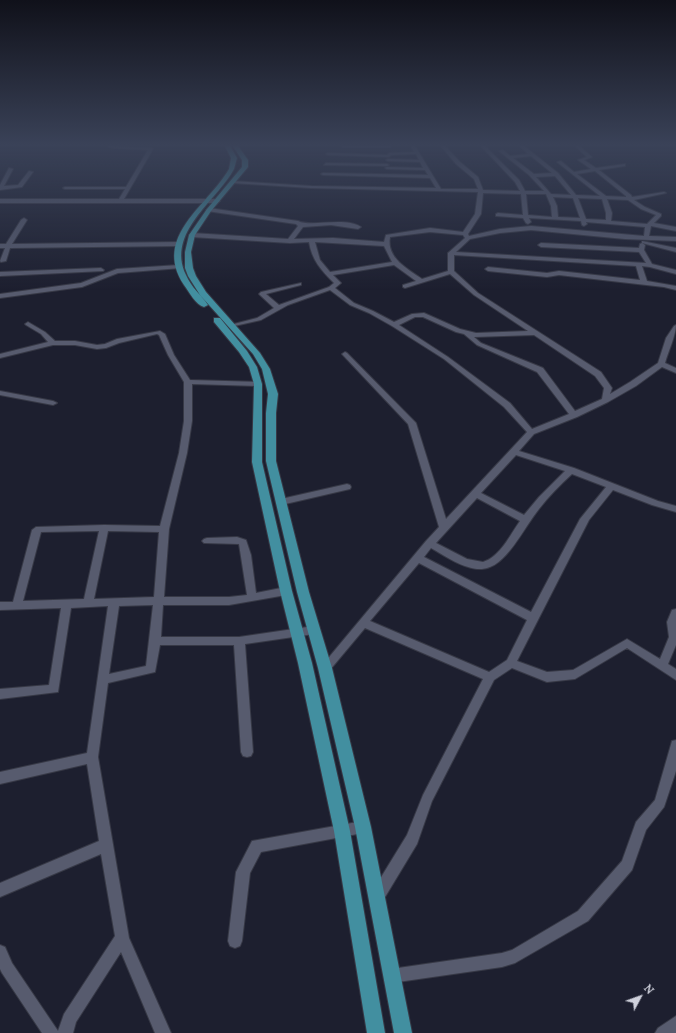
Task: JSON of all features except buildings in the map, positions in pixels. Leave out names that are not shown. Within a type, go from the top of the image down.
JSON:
[{"type":"highway","points":[[217,194],[192,235],[188,252],[189,268],[199,294],[243,351],[253,367],[258,384],[257,462],[342,831],[376,1033]]},
{"type":"highway","points":[[220,194],[191,220],[179,244],[179,267],[182,276],[232,326],[256,353],[266,370],[273,394],[271,413],[272,461],[303,592],[325,668],[363,827],[403,1033]]},
{"type":"street","points":[[121,200],[124,194]]},
{"type":"street","points":[[480,194],[478,214],[466,236],[451,253],[451,272],[476,294],[598,374],[608,388],[604,400]]},
{"type":"street","points":[[523,194],[526,216],[531,228],[540,237],[641,250]]},
{"type":"street","points":[[549,194],[554,206],[555,218]]},
{"type":"street","points":[[552,194],[629,199],[657,194]]},
{"type":"street","points":[[601,194],[604,197],[609,213],[608,222]]},
{"type":"street","points":[[627,194],[629,196],[629,199],[643,208],[659,215],[649,225],[641,250],[650,265]]},
{"type":"street","points":[[575,196],[584,220],[585,234]]},
{"type":"street","points":[[0,201],[121,200],[211,204],[298,223],[301,226],[331,223],[358,226]]},
{"type":"street","points":[[498,215],[649,225],[676,229]]},
{"type":"street","points":[[3,261],[8,246],[24,220]]},
{"type":"street","points":[[290,241],[301,226]]},
{"type":"street","points":[[421,281],[395,263],[386,244],[388,236],[430,230],[466,236],[531,228]]},
{"type":"street","points":[[540,237],[585,234],[644,240],[676,239]]},
{"type":"street","points":[[192,235],[290,241],[333,240],[386,244]]},
{"type":"street","points":[[540,237],[542,259]]},
{"type":"street","points":[[232,326],[259,319],[296,300],[331,288],[338,282],[319,265],[314,255],[312,240]]},
{"type":"street","points":[[644,240],[676,250]]},
{"type":"street","points":[[0,246],[179,244]]},
{"type":"street","points":[[451,253],[650,265],[676,272]]},
{"type":"street","points":[[329,274],[395,263]]},
{"type":"street","points":[[638,264],[644,282]]},
{"type":"street","points":[[0,296],[82,285],[117,271],[179,267]]},
{"type":"street","points":[[488,269],[644,282],[676,288]]},
{"type":"street","points":[[0,274],[101,270]]},
{"type":"street","points":[[405,286],[451,272]]},
{"type":"street","points":[[278,308],[262,294],[299,284]]},
{"type":"street","points":[[331,288],[352,304],[371,312],[394,325],[446,358],[508,405],[531,432]]},
{"type":"street","points":[[394,325],[414,315],[424,315],[458,331],[476,335],[535,333]]},
{"type":"street","points":[[28,324],[43,332],[53,343]]},
{"type":"street","points":[[325,668],[429,544],[531,432],[574,415],[604,400],[633,384],[661,364],[673,338],[676,327]]},
{"type":"street","points":[[0,356],[53,343],[75,343],[97,347],[158,332],[162,334],[171,356],[188,382],[188,421],[184,447],[164,529],[156,641],[152,669],[102,680]]},
{"type":"street","points":[[466,333],[479,344],[540,370],[574,415]]},
{"type":"street","points":[[345,354],[412,423],[444,527]]},
{"type":"street","points":[[661,364],[676,371]]},
{"type":"street","points":[[188,382],[258,384]]},
{"type":"street","points":[[0,393],[53,403]]},
{"type":"street","points":[[514,452],[571,470],[655,503],[676,509]]},
{"type":"street","points":[[429,544],[470,564],[482,566],[494,560],[512,541],[525,520],[550,490],[571,470]]},
{"type":"street","points":[[376,898],[412,839],[427,799],[490,676],[511,663],[532,618],[585,519],[612,485]]},
{"type":"street","points":[[281,502],[346,487]]},
{"type":"street","points":[[474,493],[525,520]]},
{"type":"street","points":[[17,606],[37,530],[43,528],[164,529]]},
{"type":"street","points":[[88,604],[104,528]]},
{"type":"street","points":[[207,541],[237,540],[243,542],[252,598]]},
{"type":"street","points":[[418,558],[532,618]]},
{"type":"street","points":[[0,606],[158,601],[229,601],[286,591]]},
{"type":"street","points":[[0,694],[54,689],[68,603]]},
{"type":"street","points":[[114,603],[92,757],[122,938],[162,1033]]},
{"type":"street","points":[[662,666],[674,637],[672,622],[676,613]]},
{"type":"street","points":[[364,622],[490,676]]},
{"type":"street","points":[[156,641],[239,641],[297,631],[314,630]]},
{"type":"street","points":[[239,641],[247,752]]},
{"type":"street","points":[[511,663],[547,677],[575,674],[628,643],[676,675]]},
{"type":"street","points":[[391,976],[502,960],[515,956],[583,916],[627,865],[641,826],[660,803],[676,745]]},
{"type":"street","points":[[0,778],[92,757]]},
{"type":"street","points":[[235,941],[243,872],[257,846],[363,827]]},
{"type":"street","points":[[0,890],[106,845]]},
{"type":"street","points":[[65,1033],[69,1019],[122,938]]},
{"type":"street","points":[[0,952],[7,968],[51,1033]]},
{"type":"street","points":[[663,1033],[676,1024]]}]
